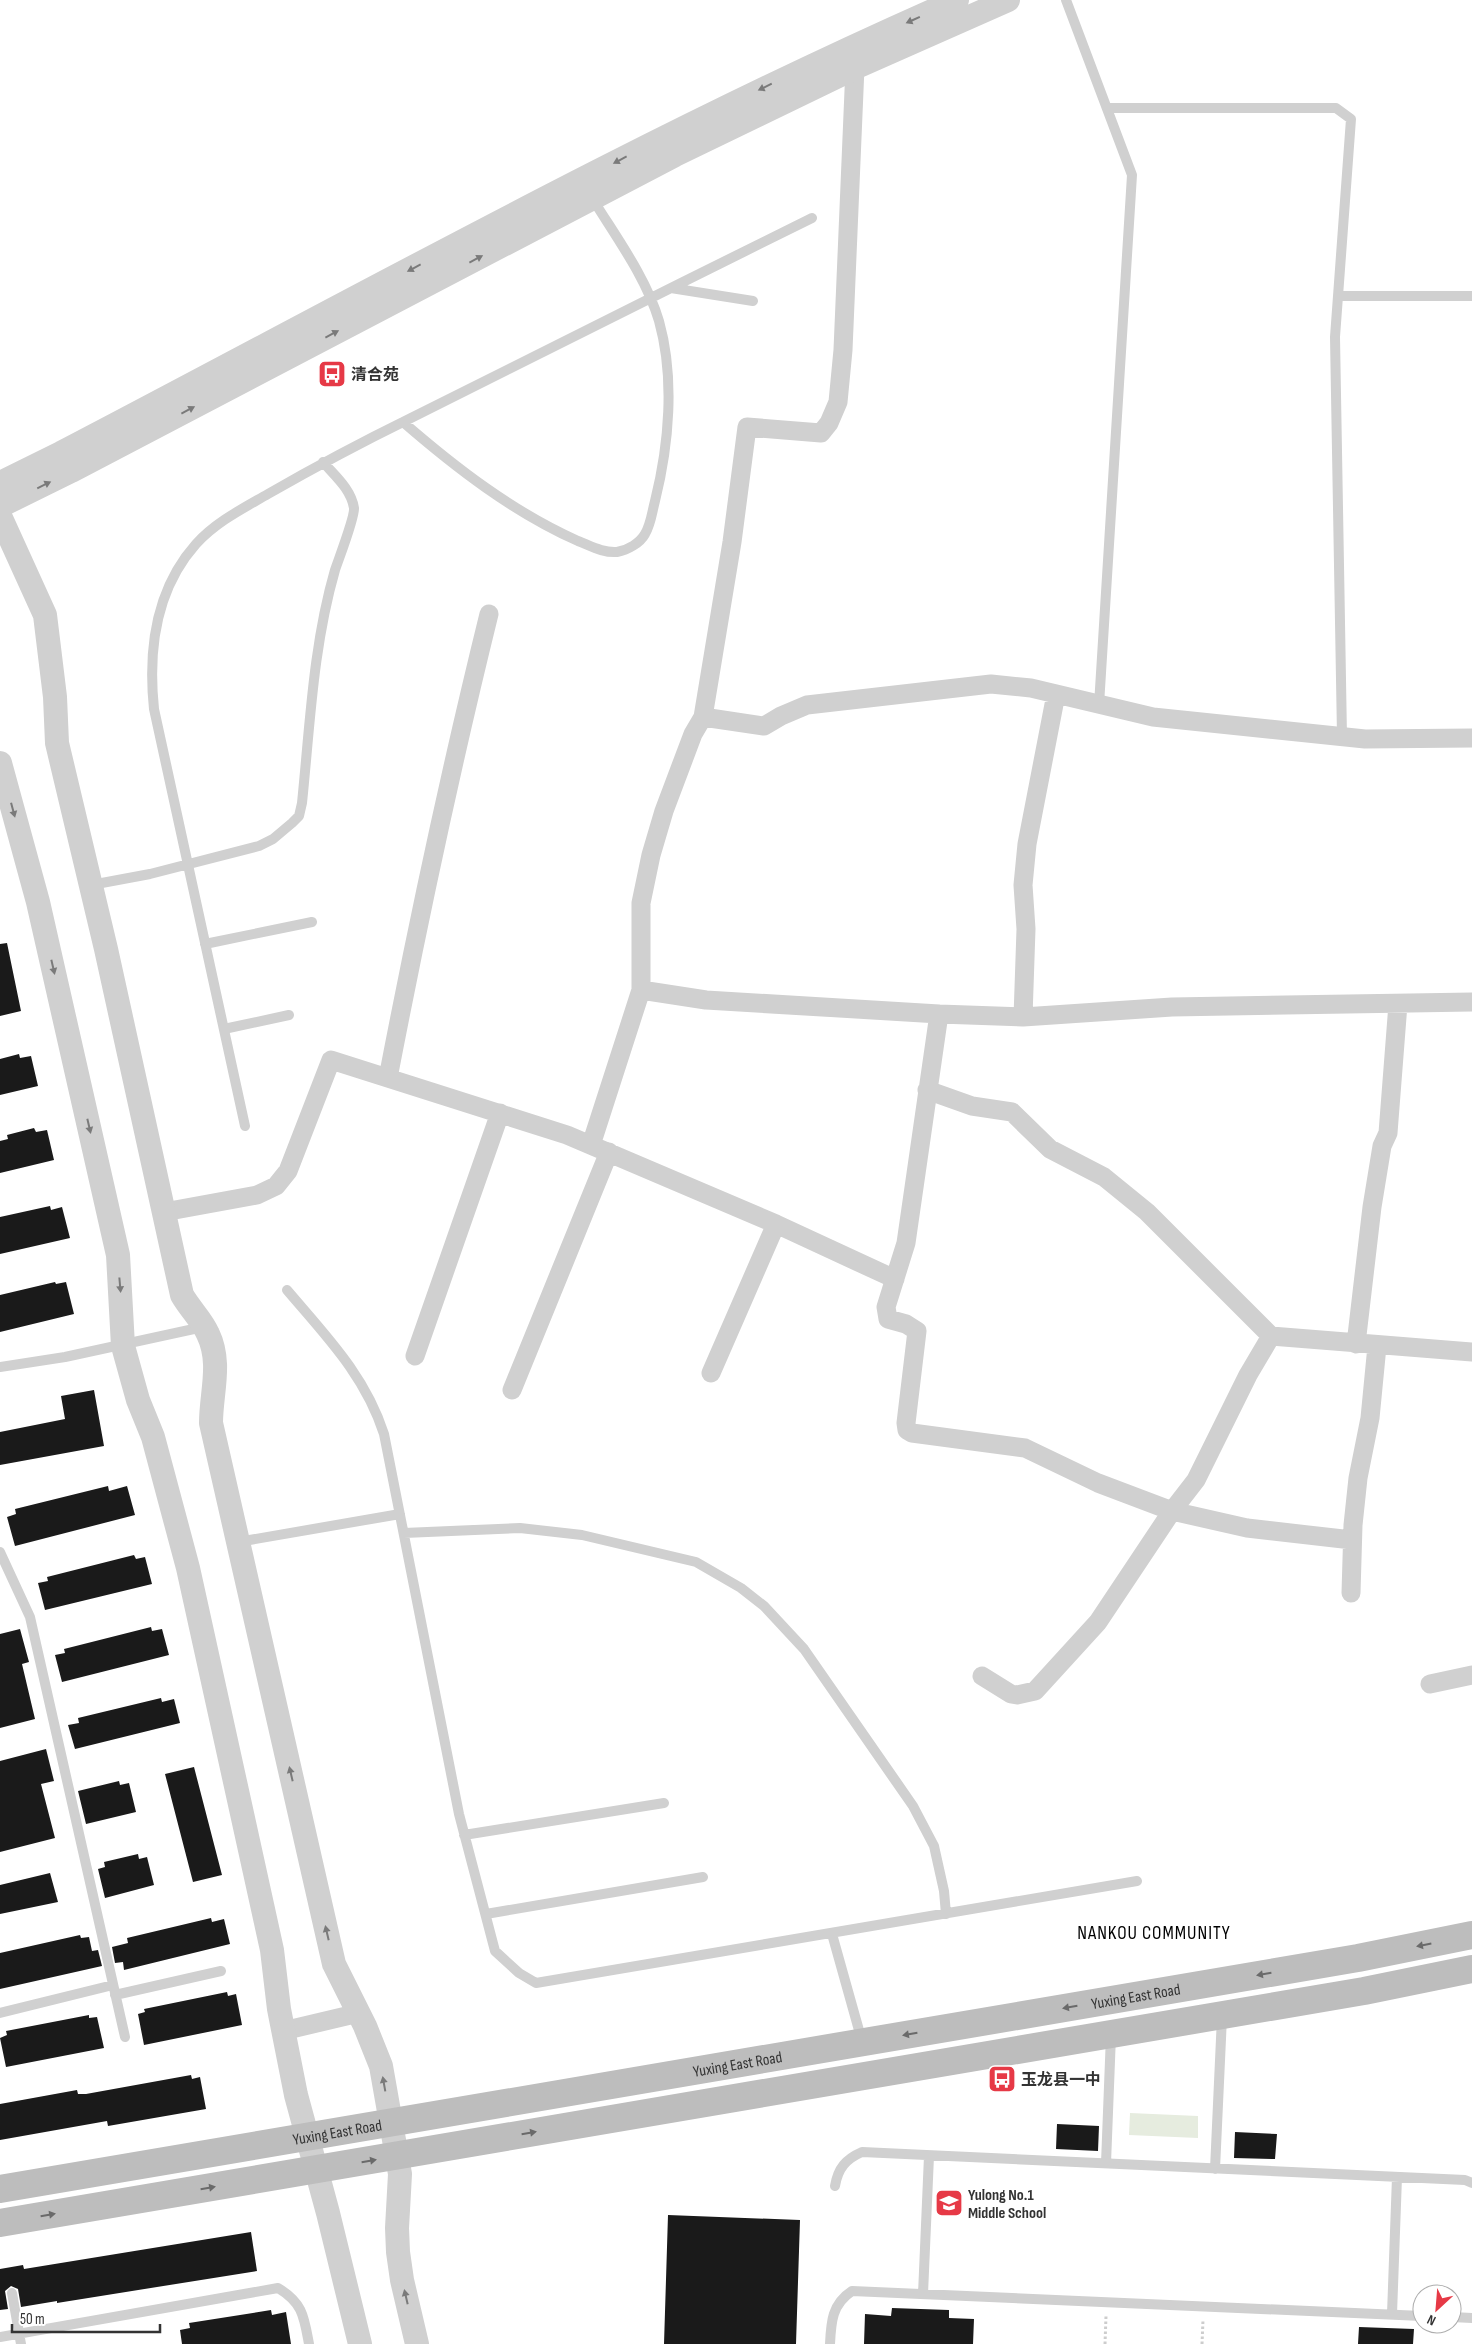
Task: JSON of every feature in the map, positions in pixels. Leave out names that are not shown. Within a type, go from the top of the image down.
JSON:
[{"type":"main road","name":"Yuxing East Road","points":[[0,2188],[1348,1960],[1472,1935]]},
{"type":"main road","name":"Yuxing East Road","points":[[0,2223],[1364,1991],[1472,1970]]},
{"type":"street","points":[[0,483],[61,453],[665,136],[802,70],[957,0]]},
{"type":"street","points":[[0,506],[71,471],[675,155],[855,68],[1008,0]]},
{"type":"street","points":[[591,1145],[641,990],[641,903],[651,855],[664,811],[692,734],[703,717],[732,542],[747,427],[821,433],[830,423],[838,402],[844,350],[855,68]]},
{"type":"street","points":[[0,516],[45,615],[55,696],[56,743],[91,885],[182,1295],[190,1310],[204,1326],[214,1348],[216,1362],[211,1403],[211,1423],[334,1964],[359,2014],[381,2066],[400,2174],[397,2228],[398,2252],[402,2280],[417,2344]]},
{"type":"street","points":[[388,1078],[419,916],[455,750],[489,614]]},
{"type":"street","points":[[703,717],[764,726],[781,716],[807,705],[991,684],[1031,688],[1153,717],[1366,738],[1472,738]]},
{"type":"street","points":[[1023,1017],[1026,929],[1023,885],[1027,844],[1056,694]]},
{"type":"street","points":[[0,763],[38,902],[118,1256],[124,1344],[138,1400],[153,1437],[188,1568],[272,1950],[296,2095],[360,2344]]},
{"type":"street","points":[[641,990],[706,1000],[939,1014],[1023,1017],[1172,1007],[1472,1002]]},
{"type":"street","points":[[1356,1344],[1372,1207],[1382,1146],[1388,1133],[1398,1004]]},
{"type":"street","points":[[939,1014],[906,1243],[886,1307],[888,1319],[906,1324],[917,1331],[906,1423],[907,1430],[912,1433],[1025,1448],[1098,1483],[1172,1511],[1247,1528],[1352,1540]]},
{"type":"street","points":[[164,1212],[257,1195],[276,1186],[288,1171],[331,1060],[567,1135],[776,1224],[895,1279]]},
{"type":"street","points":[[927,1090],[972,1106],[1012,1112],[1050,1149],[1104,1177],[1147,1212],[1271,1336],[1377,1346],[1472,1352]]},
{"type":"street","points":[[415,1356],[500,1113]]},
{"type":"street","points":[[512,1390],[609,1152]]},
{"type":"street","points":[[711,1373],[776,1224]]},
{"type":"street","points":[[982,1676],[1010,1694],[1017,1695],[1035,1691],[1098,1622],[1172,1511],[1196,1480],[1248,1375],[1271,1336]]},
{"type":"street","points":[[1351,1592],[1352,1540],[1358,1478],[1370,1418],[1377,1346]]},
{"type":"street","points":[[1430,1684],[1472,1675]]},
{"type":"street","points":[[284,2031],[359,2014]]},
{"type":"lane","points":[[1066,0],[1132,175],[1099,705]]},
{"type":"lane","points":[[1107,108],[1336,108],[1351,119],[1335,337],[1342,736]]},
{"type":"lane","points":[[403,422],[465,472],[542,523],[599,550],[619,552],[629,548],[644,535],[649,526],[665,451],[668,397],[665,354],[659,320],[651,298],[592,198]]},
{"type":"lane","points":[[245,1126],[158,731],[152,687],[154,641],[165,594],[185,558],[208,532],[222,521],[322,462],[812,218]]},
{"type":"lane","points":[[671,288],[754,301]]},
{"type":"lane","points":[[1338,296],[1472,296]]},
{"type":"lane","points":[[91,885],[188,865],[260,846],[284,830],[299,816],[303,797],[312,688],[318,645],[335,571],[355,511],[351,494],[322,462]]},
{"type":"lane","points":[[205,944],[312,922]]},
{"type":"lane","points":[[224,1029],[290,1015]]},
{"type":"lane","points":[[288,1290],[350,1364],[372,1400],[384,1434],[464,1835],[495,1951],[519,1973],[536,1983],[1137,1881]]},
{"type":"lane","points":[[0,1367],[65,1357],[204,1326]]},
{"type":"lane","points":[[238,1542],[400,1514]]},
{"type":"lane","points":[[404,1533],[520,1528],[582,1535],[696,1562],[741,1588],[785,1627],[804,1649],[913,1806],[934,1846],[944,1891],[946,1914]]},
{"type":"lane","points":[[0,1552],[30,1617],[125,2037]]},
{"type":"lane","points":[[464,1835],[664,1803]]},
{"type":"lane","points":[[486,1914],[703,1877]]},
{"type":"lane","points":[[832,1934],[862,2042]]},
{"type":"lane","points":[[0,2013],[221,1971]]},
{"type":"lane","points":[[1215,2169],[1222,2015]]},
{"type":"lane","points":[[1106,2164],[1111,2034]]},
{"type":"lane","points":[[835,2186],[840,2169],[845,2162],[862,2152],[1465,2180],[1472,2183]]},
{"type":"lane","points":[[924,2294],[929,2156]]},
{"type":"lane","points":[[1392,2314],[1397,2177]]},
{"type":"lane","points":[[0,2337],[20,2339],[278,2288],[295,2301],[300,2308],[304,2316],[309,2344]]},
{"type":"lane","points":[[830,2344],[831,2319],[834,2310],[839,2301],[852,2291],[1412,2315]]},
{"type":"lane","points":[[12,2293],[20,2339]]},
{"type":"shaded area","points":[[1130,2113],[1198,2116],[1198,2138],[1129,2135]]},
{"type":"building","points":[[7,943],[21,1011],[0,1016],[0,944]]},
{"type":"building","points":[[19,1054],[20,1058],[31,1056],[38,1086],[0,1095],[0,1059]]},
{"type":"building","points":[[34,1128],[36,1132],[47,1130],[54,1160],[0,1173],[0,1141],[8,1139],[7,1135]]},
{"type":"building","points":[[50,1206],[51,1210],[62,1207],[70,1238],[0,1254],[0,1217]]},
{"type":"building","points":[[55,1282],[56,1284],[66,1282],[74,1314],[0,1332],[0,1295]]},
{"type":"building","points":[[94,1390],[104,1446],[0,1465],[0,1432],[65,1419],[61,1396]]},
{"type":"building","points":[[108,1486],[109,1491],[127,1486],[135,1515],[15,1546],[7,1517],[16,1514],[15,1509]]},
{"type":"building","points":[[134,1555],[136,1559],[145,1557],[152,1584],[45,1610],[38,1583],[48,1581],[47,1577]]},
{"type":"building","points":[[151,1627],[152,1631],[162,1629],[169,1655],[62,1682],[55,1655],[65,1653],[64,1649]]},
{"type":"building","points":[[20,1629],[29,1662],[22,1664],[35,1719],[0,1728],[0,1634]]},
{"type":"building","points":[[161,1698],[162,1702],[174,1699],[180,1723],[75,1749],[68,1725],[79,1723],[78,1718]]},
{"type":"building","points":[[46,1749],[54,1781],[41,1784],[55,1838],[0,1852],[0,1761]]},
{"type":"building","points":[[194,1767],[222,1875],[193,1882],[165,1774]]},
{"type":"building","points":[[119,1781],[120,1785],[129,1783],[136,1812],[86,1824],[78,1791]]},
{"type":"building","points":[[138,1854],[139,1859],[147,1857],[154,1885],[105,1898],[98,1869],[105,1867],[104,1862]]},
{"type":"building","points":[[50,1873],[58,1902],[0,1914],[0,1885]]},
{"type":"building","points":[[211,1918],[212,1922],[224,1919],[230,1944],[124,1970],[123,1962],[115,1963],[112,1947],[128,1943],[127,1938]]},
{"type":"building","points":[[80,1935],[81,1938],[89,1937],[92,1951],[98,1950],[102,1966],[0,1989],[0,1953]]},
{"type":"building","points":[[227,1992],[228,1996],[236,1994],[242,2025],[144,2045],[138,2014],[145,2012],[144,2009]]},
{"type":"building","points":[[89,2015],[89,2018],[97,2017],[104,2048],[6,2067],[0,2038],[7,2035],[6,2031]]},
{"type":"building","points":[[191,2075],[192,2079],[200,2077],[206,2109],[108,2126],[107,2121],[0,2140],[0,2104],[77,2090],[78,2094],[86,2094]]},
{"type":"building","points":[[1057,2124],[1099,2126],[1098,2151],[1056,2149]]},
{"type":"building","points":[[1235,2132],[1277,2134],[1275,2159],[1234,2158]]},
{"type":"building","points":[[668,2215],[800,2220],[796,2344],[664,2344]]},
{"type":"building","points":[[251,2232],[257,2271],[21,2307],[18,2289],[11,2286],[5,2291],[8,2309],[0,2310],[0,2269],[23,2265],[24,2269]]},
{"type":"building","points":[[892,2308],[949,2310],[949,2318],[974,2319],[973,2344],[864,2344],[865,2314],[891,2316]]},
{"type":"building","points":[[271,2310],[272,2315],[286,2312],[291,2344],[182,2344],[180,2330],[190,2328],[189,2323]]},
{"type":"building","points":[[1359,2327],[1412,2329],[1412,2334],[1414,2334],[1413,2344],[1358,2344]]},
{"type":"place","name":"清合苑","points":[[332,374]]},
{"type":"place","name":"玉龙县一中","points":[[1002,2079]]},
{"type":"place","name":"Yulong No.1 Middle School","points":[[949,2203]]},
{"type":"district","name":"NANKOU COMMUNITY","points":[[1154,1932]]}]
